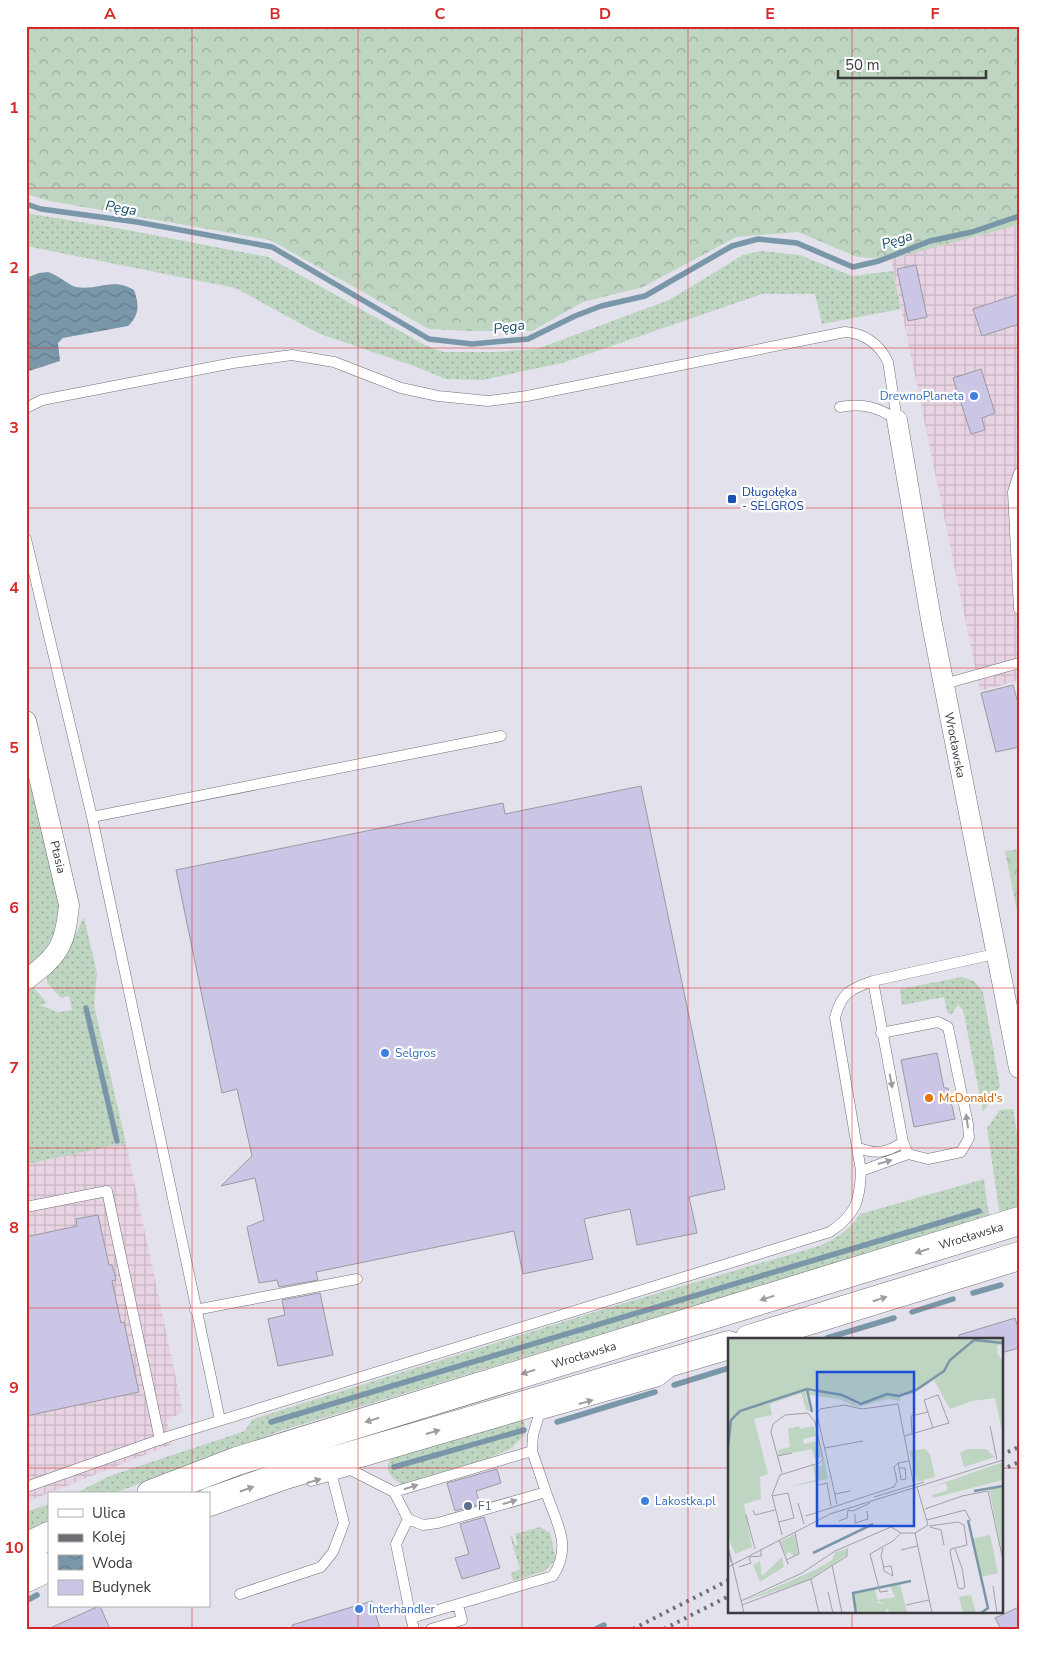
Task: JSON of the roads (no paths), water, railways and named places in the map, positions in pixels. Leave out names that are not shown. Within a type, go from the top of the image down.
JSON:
[{"type":"main road","name":"Wrocławska","points":[[155,1492],[246,1458],[1019,1221]]},
{"type":"main road","points":[[752,1338],[1019,1256]]},
{"type":"main road","points":[[210,1502],[289,1482],[728,1345]]},
{"type":"main road","points":[[26,1547],[48,1536]]},
{"type":"main road","points":[[26,1578],[48,1567]]},
{"type":"street","name":"Wrocławska","points":[[897,420],[944,684],[995,954],[1019,1068]]},
{"type":"street","name":"Ptasia","points":[[26,721],[69,905],[67,929],[60,948],[50,962],[26,980]]},
{"type":"lane","points":[[26,408],[42,400],[233,363],[292,355],[334,362],[401,388],[438,396],[488,401],[527,396],[845,332],[853,333],[869,340],[884,354],[888,362],[897,420]]},
{"type":"lane","points":[[840,407],[870,406],[883,411],[897,420]]},
{"type":"lane","points":[[1019,473],[1013,492],[1019,609]]},
{"type":"lane","points":[[26,539],[92,817],[220,1420]]},
{"type":"lane","points":[[944,684],[1019,663]]},
{"type":"lane","points":[[92,817],[501,736]]},
{"type":"lane","points":[[26,1487],[220,1420],[816,1238],[839,1226],[855,1210],[861,1192],[861,1171],[834,1018],[839,1000],[854,988],[873,981],[995,954]]},
{"type":"lane","points":[[873,981],[881,1034],[903,1142],[908,1154]]},
{"type":"lane","points":[[861,1171],[908,1154],[928,1160],[961,1152],[969,1138],[950,1031],[943,1023],[938,1022],[881,1034]]},
{"type":"lane","points":[[857,1147],[870,1152],[880,1152],[892,1150],[903,1142]]},
{"type":"lane","points":[[26,1207],[107,1191],[160,1440]]},
{"type":"lane","points":[[196,1310],[357,1279]]},
{"type":"lane","points":[[411,1618],[553,1576],[560,1564],[564,1548],[532,1451],[533,1435],[539,1415],[659,1381],[694,1356]]},
{"type":"lane","points":[[394,1492],[532,1451]]},
{"type":"lane","points":[[289,1482],[332,1476],[351,1470],[394,1492],[408,1519],[423,1524],[438,1523],[546,1492]]},
{"type":"lane","points":[[240,1594],[322,1567],[333,1552],[344,1523],[332,1476]]},
{"type":"lane","points":[[408,1519],[396,1544],[414,1629]]},
{"type":"lane","points":[[431,1629],[462,1624],[458,1604]]},
{"type":"water","points":[[48,272],[76,287],[84,288],[112,284],[126,286],[134,290],[137,309],[135,318],[128,326],[63,338],[58,343],[60,361],[26,372],[26,278]]},
{"type":"waterway","name":"Pęga","points":[[26,204],[41,209],[137,222],[272,247],[429,339],[472,344],[528,339],[575,316],[601,306],[645,296],[732,246],[758,239],[797,243],[853,267],[879,261],[930,241],[972,232],[1019,216]]},
{"type":"waterway","points":[[86,1008],[117,1141]]},
{"type":"waterway","points":[[271,1422],[979,1211]]},
{"type":"waterway","points":[[973,1293],[1001,1285]]},
{"type":"waterway","points":[[912,1312],[953,1299]]},
{"type":"waterway","points":[[827,1338],[894,1318]]},
{"type":"waterway","points":[[674,1385],[728,1368]]},
{"type":"waterway","points":[[557,1422],[655,1392]]},
{"type":"waterway","points":[[394,1467],[524,1430]]},
{"type":"waterway","points":[[26,1601],[37,1595]]},
{"type":"waterway","points":[[596,1629],[604,1625]]},
{"type":"railway","points":[[1002,1455],[1019,1447]]},
{"type":"railway","points":[[1002,1470],[1019,1462]]},
{"type":"railway","points":[[633,1629],[728,1581]]},
{"type":"railway","points":[[664,1629],[728,1597]]},
{"type":"place","name":"DrewnoPlaneta","points":[[974,396]]},
{"type":"place","name":"Długołęka - SELGROS","points":[[732,499]]},
{"type":"place","name":"Selgros","points":[[385,1053]]},
{"type":"place","name":"McDonald's","points":[[929,1098]]},
{"type":"place","name":"Lakostka.pl","points":[[645,1501]]},
{"type":"place","name":"F1","points":[[468,1506]]},
{"type":"place","name":"Interhandler","points":[[359,1609]]}]
